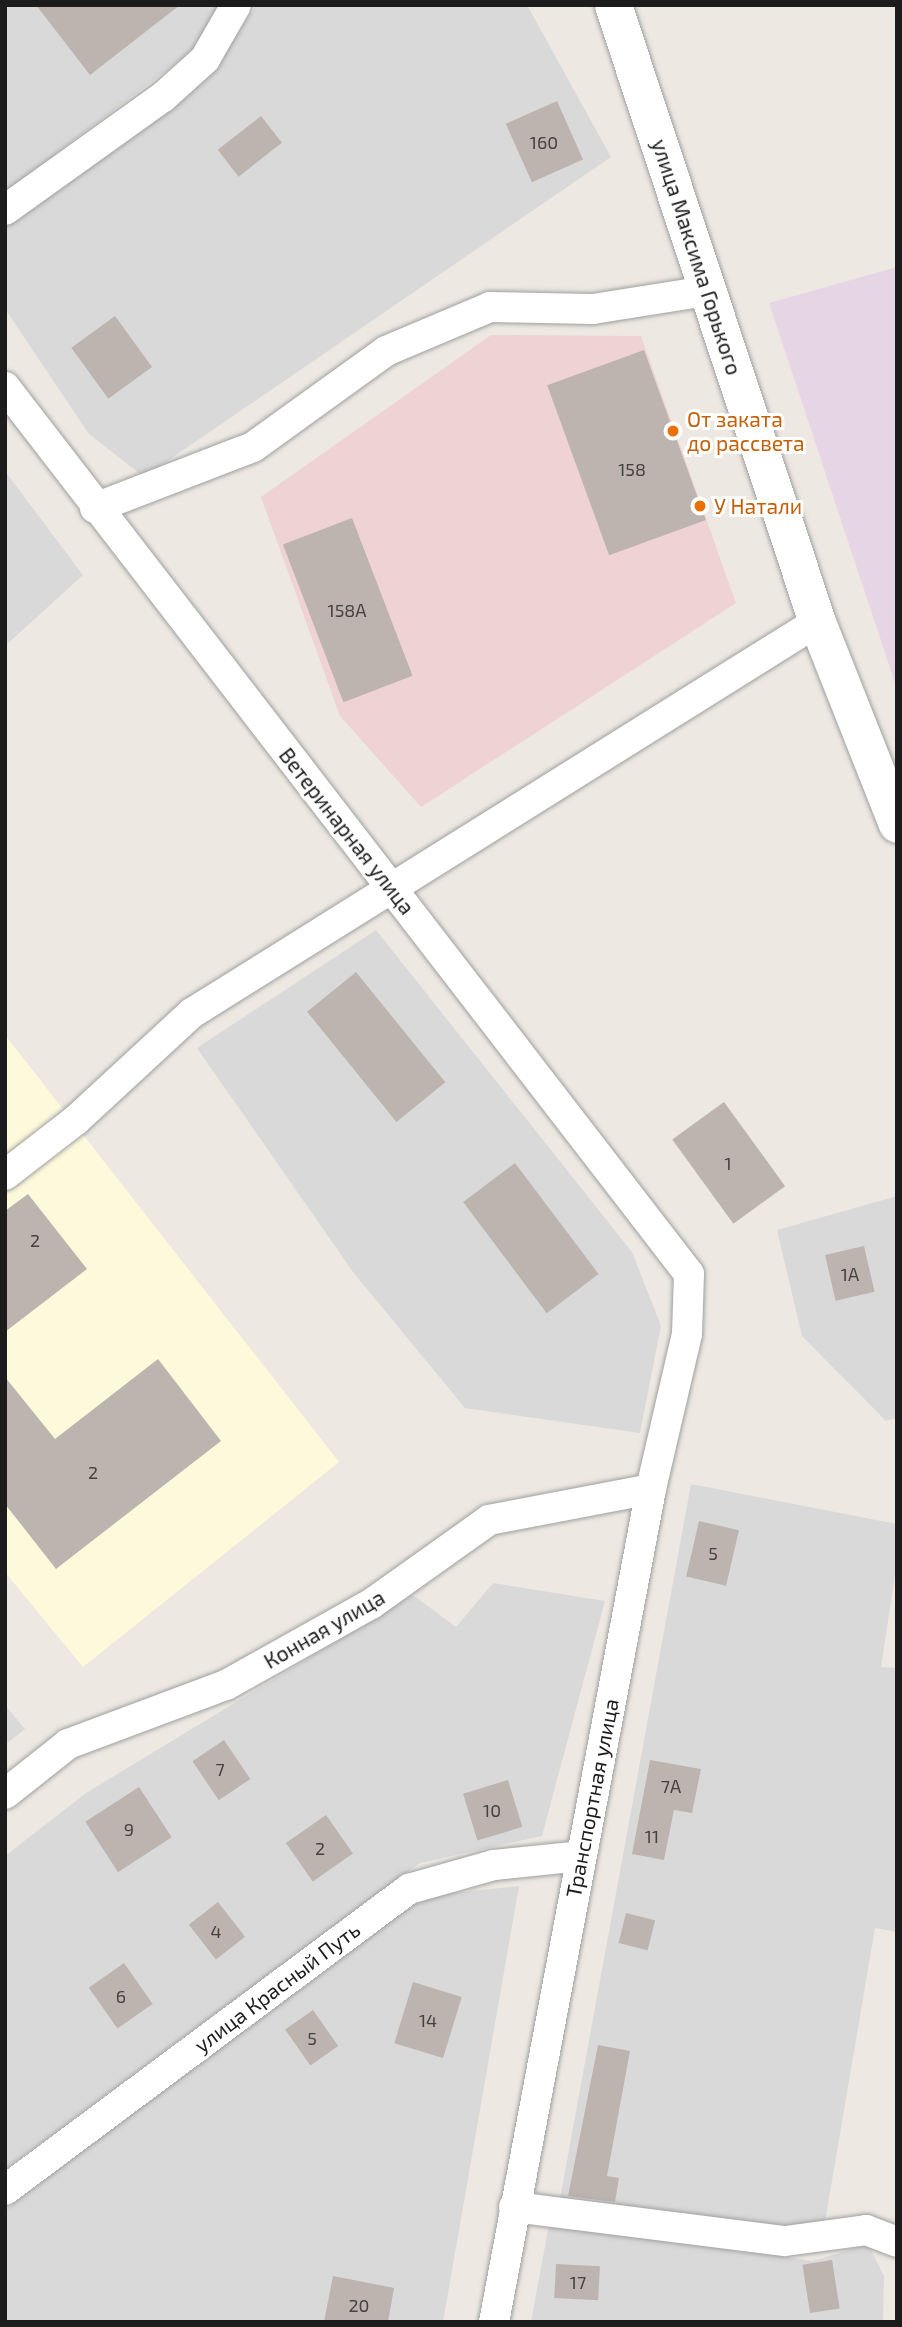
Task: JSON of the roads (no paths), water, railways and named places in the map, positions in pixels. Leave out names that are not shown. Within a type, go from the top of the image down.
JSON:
[{"type":"street","points":[[5,210],[163,97],[205,59],[236,5]]},
{"type":"street","name":"улица Максима Горького","points":[[613,5],[817,622],[897,824]]},
{"type":"street","points":[[95,508],[253,447],[386,351],[490,307],[593,309],[706,291]]},
{"type":"street","name":"Ветеринарная улица","points":[[5,387],[95,508],[689,1274]]},
{"type":"street","points":[[5,1175],[76,1120],[192,1013],[817,622]]},
{"type":"street","name":"Транспортная улица","points":[[494,2322],[651,1489],[687,1334],[689,1274]]},
{"type":"street","name":"Конная улица","points":[[5,1794],[68,1744],[226,1685],[251,1672],[371,1604],[489,1520],[651,1489]]},
{"type":"street","name":"улица Красный Путь","points":[[5,2190],[409,1889],[494,1865],[581,1856]]},
{"type":"street","points":[[514,2207],[785,2241],[866,2230],[897,2242]]},
{"type":"place","name":"От заката до рассвета","points":[[673,431]]},
{"type":"place","name":"У Натали","points":[[700,506]]}]
